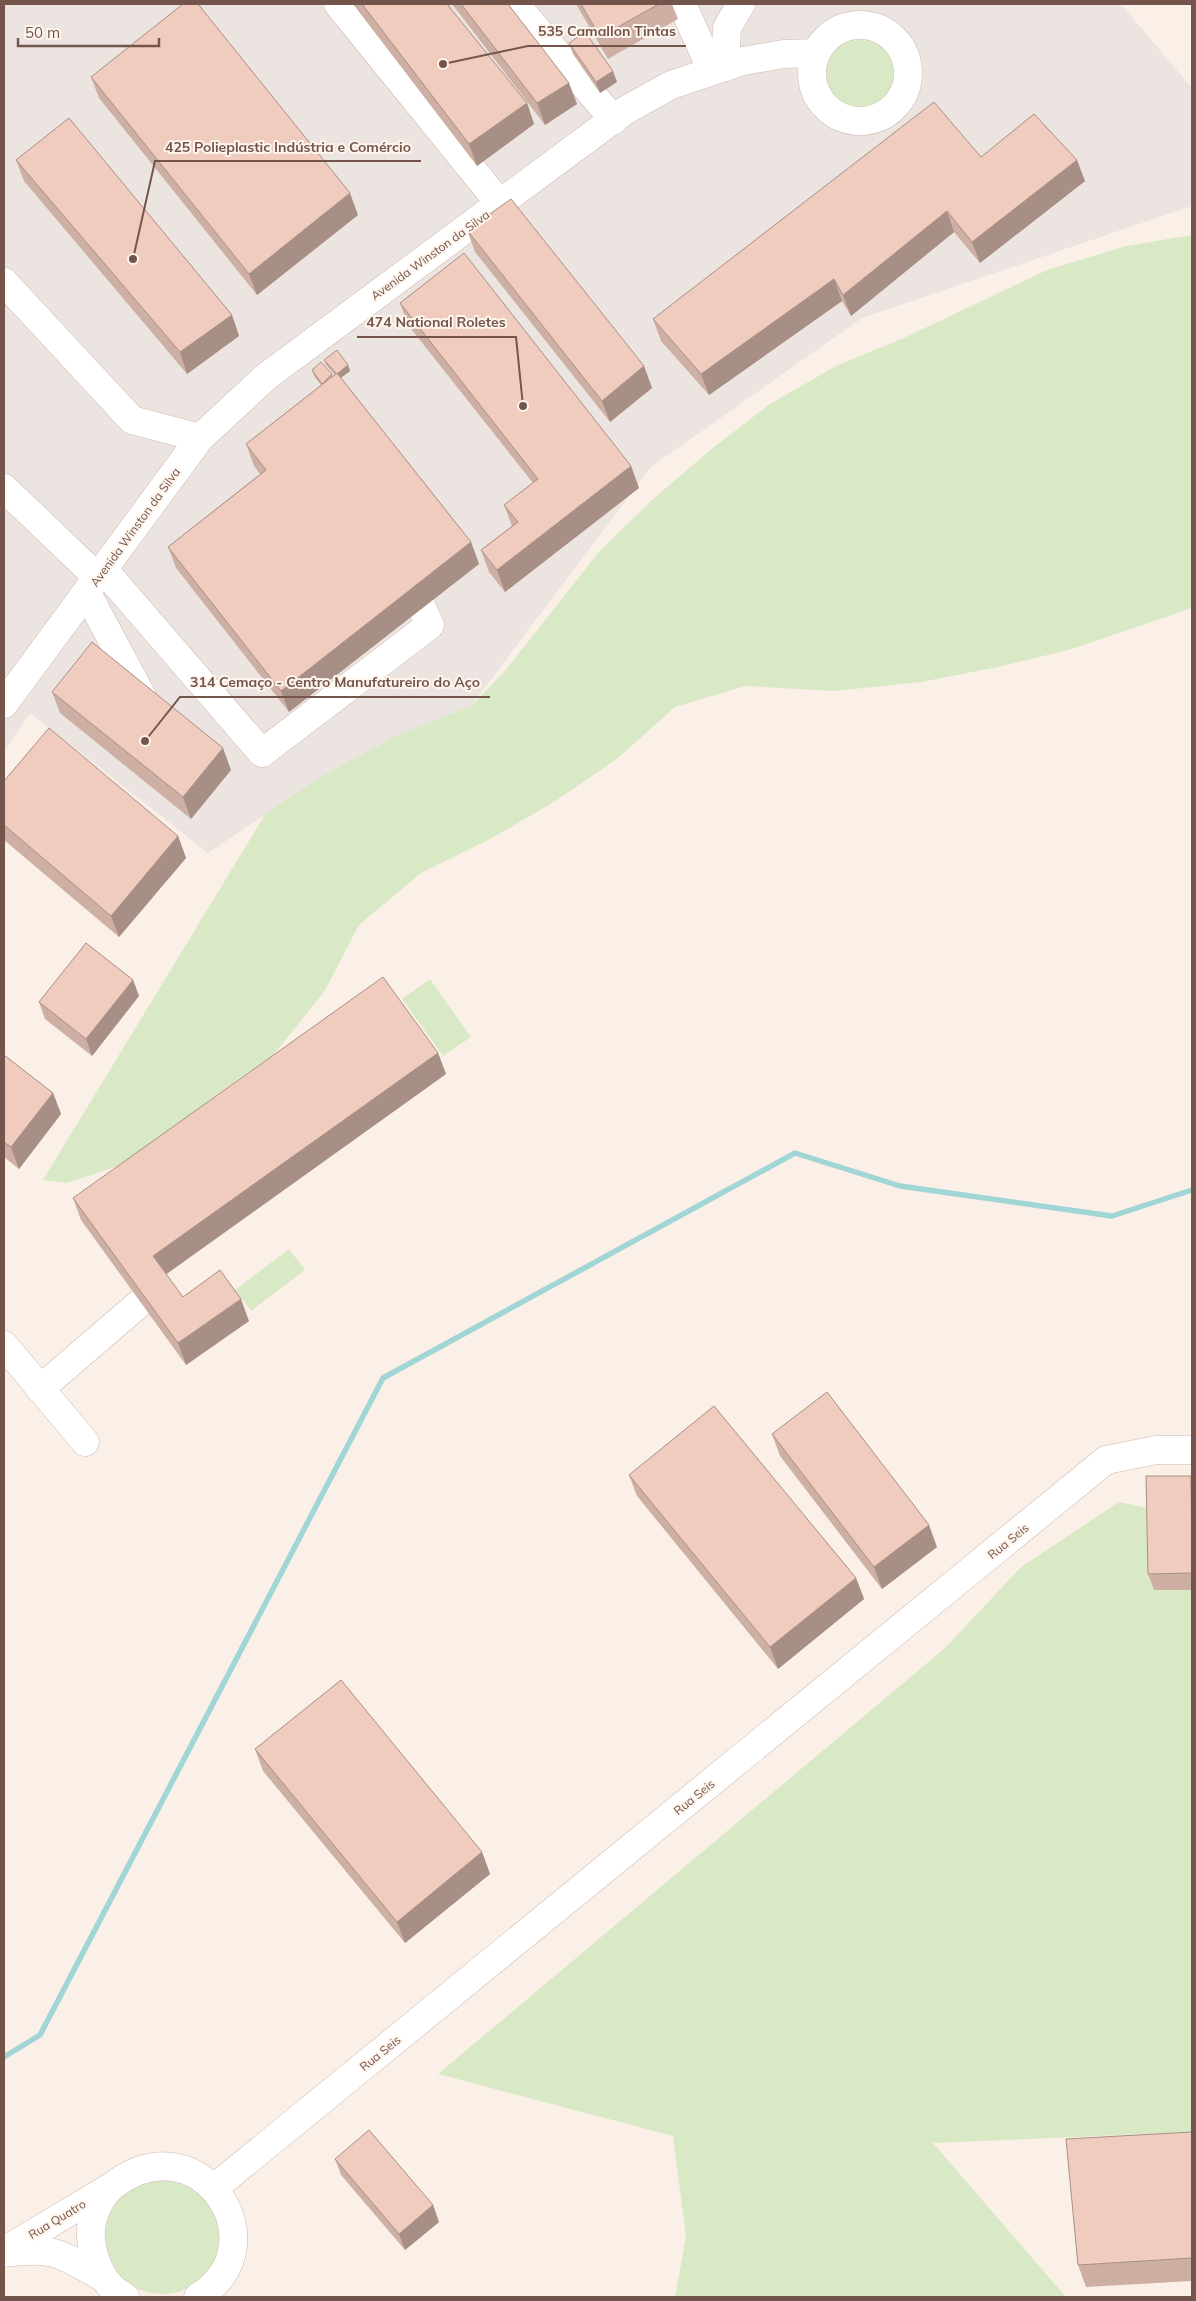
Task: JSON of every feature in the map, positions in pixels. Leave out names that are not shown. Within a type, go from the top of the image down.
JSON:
[{"type":"street","points":[[338,4],[500,204]]},
{"type":"street","points":[[516,4],[614,120]]},
{"type":"street","points":[[682,4],[718,69]]},
{"type":"street","points":[[718,69],[727,28],[741,4]]},
{"type":"street","name":"Avenida Winston da Silva","points":[[4,704],[200,438],[267,376],[614,120],[671,85],[743,61],[784,54],[816,53]]},
{"type":"street","points":[[4,282],[132,420],[200,438]]},
{"type":"street","points":[[6,495],[96,581],[262,753],[430,625],[422,608]]},
{"type":"street","points":[[96,581],[143,698]]},
{"type":"street","points":[[40,1389],[141,1302]]},
{"type":"street","points":[[4,1345],[85,1442]]},
{"type":"street","name":"Rua Seis","points":[[214,2188],[1106,1460],[1156,1450],[1192,1450]]},
{"type":"street","name":"Rua Quatro","points":[[4,2252],[130,2173],[152,2166],[175,2167],[196,2174],[214,2188],[227,2207],[233,2230],[232,2252],[223,2273],[208,2295]]},
{"type":"street","name":"Rua Quatro","points":[[102,2277],[92,2255],[90,2231],[96,2207],[110,2187]]},
{"type":"street","name":"Rua Quatro","points":[[4,2252],[30,2250],[57,2253],[102,2277],[119,2294],[126,2297]]},
{"type":"shaded area","points":[[4,4],[1121,4],[1192,88],[1192,206],[862,318],[651,467],[471,706],[400,734],[332,770],[208,853],[30,713],[4,752]]},
{"type":"green space","points":[[860,35],[875,38],[887,46],[895,58],[898,73],[895,88],[887,100],[875,108],[860,111],[845,108],[833,100],[825,88],[822,73],[825,58],[833,46],[845,38]]},
{"type":"green space","points":[[1192,235],[1192,608],[1069,650],[993,668],[921,682],[834,691],[746,686],[675,707],[618,758],[557,800],[492,838],[421,873],[359,925],[324,992],[274,1054],[210,1099],[139,1159],[67,1183],[43,1180],[266,813],[332,770],[400,734],[471,706],[504,672],[598,553],[652,500],[709,451],[770,404],[836,366],[906,337],[1047,270],[1126,246]]},
{"type":"green space","points":[[430,979],[471,1037],[443,1056],[402,999]]},
{"type":"green space","points":[[289,1249],[305,1270],[251,1311],[235,1290]]},
{"type":"green space","points":[[1119,1502],[1192,1518],[1192,2132],[933,2143],[1066,2297],[675,2297],[686,2237],[673,2136],[438,2074],[945,1648],[1021,1567]]},
{"type":"green space","points":[[162,2180],[184,2185],[202,2197],[214,2215],[219,2237],[214,2259],[202,2277],[184,2289],[162,2294],[140,2289],[122,2277],[110,2259],[105,2237],[110,2215],[122,2197],[140,2185]]},
{"type":"building","points":[[183,4],[198,4],[350,193],[249,274],[91,77]]},
{"type":"building","points":[[362,4],[447,4],[527,103],[469,144]]},
{"type":"building","points":[[461,4],[508,4],[569,83],[537,103]]},
{"type":"building","points":[[581,4],[659,4],[600,37]]},
{"type":"building","points":[[585,32],[613,71],[596,82],[569,43]]},
{"type":"building","points":[[934,102],[981,157],[1034,114],[1077,160],[972,242],[947,211],[843,295],[834,279],[701,374],[653,319]]},
{"type":"building","points":[[69,118],[232,315],[180,352],[16,160]]},
{"type":"building","points":[[511,199],[644,366],[602,401],[467,230]]},
{"type":"building","points":[[464,253],[631,466],[497,570],[481,550],[518,522],[504,505],[538,479],[400,303]]},
{"type":"building","points":[[337,350],[348,365],[337,374],[324,360]]},
{"type":"building","points":[[321,362],[332,374],[322,384],[312,370]]},
{"type":"building","points":[[337,373],[471,542],[281,691],[168,547],[266,470],[246,444]]},
{"type":"building","points":[[92,642],[223,748],[183,797],[52,692]]},
{"type":"building","points":[[49,728],[178,836],[111,916],[4,825],[4,781]]},
{"type":"building","points":[[86,943],[133,980],[86,1039],[39,1002]]},
{"type":"building","points":[[383,977],[438,1053],[153,1256],[183,1297],[220,1270],[241,1299],[178,1343],[73,1198]]},
{"type":"building","points":[[4,1055],[53,1093],[11,1147],[4,1142]]},
{"type":"building","points":[[827,1392],[929,1525],[874,1567],[772,1434]]},
{"type":"building","points":[[714,1406],[856,1578],[770,1647],[629,1475]]},
{"type":"building","points":[[1146,1476],[1191,1476],[1192,1573],[1148,1574]]},
{"type":"building","points":[[341,1680],[482,1852],[397,1922],[255,1749]]},
{"type":"building","points":[[369,2130],[433,2205],[399,2234],[335,2159]]},
{"type":"building","points":[[1192,2132],[1192,2258],[1078,2265],[1066,2139]]},
{"type":"waterway","points":[[4,2057],[40,2035],[383,1378],[795,1153],[900,1186],[1112,1216],[1192,1190]]},
{"type":"place","name":"535 Camallon Tintas","points":[[443,64]]},
{"type":"place","name":"425 Polieplastic Indústria e Comércio","points":[[133,259]]},
{"type":"place","name":"474 National Roletes","points":[[523,406]]},
{"type":"place","name":"314 Cemaço - Centro Manufatureiro do Aço","points":[[145,741]]}]
